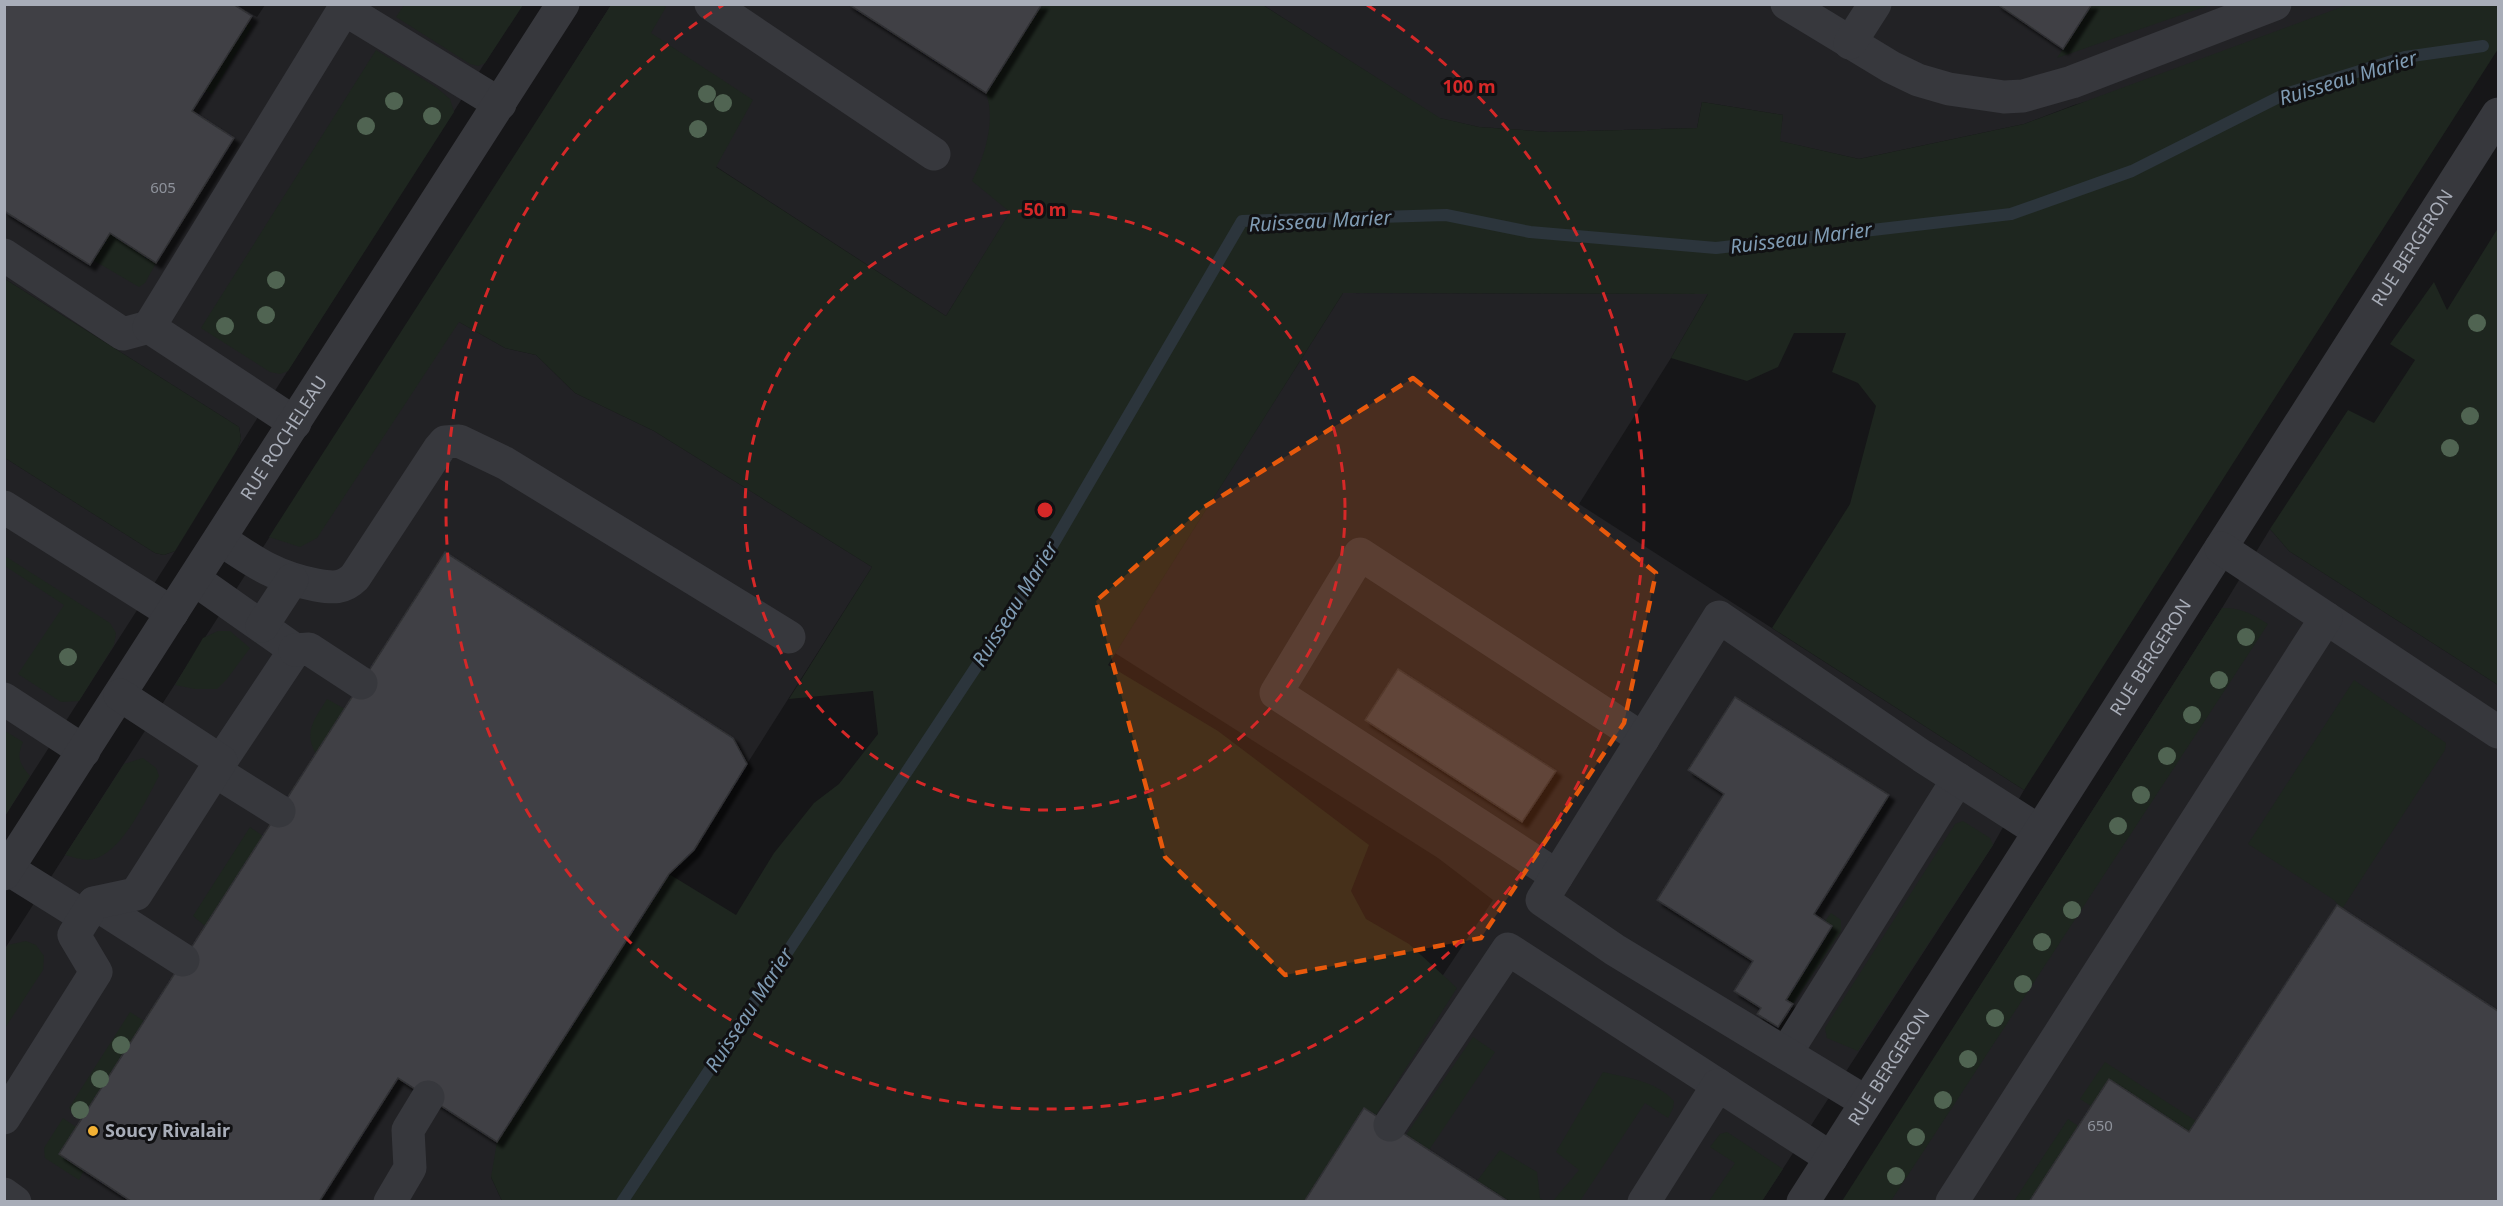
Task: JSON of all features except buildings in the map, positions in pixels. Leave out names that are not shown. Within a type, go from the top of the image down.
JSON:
[{"type":"street","name":"RUE ROCHELEAU","points":[[6,872],[563,4]]},
{"type":"street","points":[[711,4],[934,154]]},
{"type":"street","points":[[1787,4],[1891,67],[1918,80],[1974,94],[2004,97],[2023,96],[2072,82],[2276,4]]},
{"type":"street","points":[[1850,43],[1875,4]]},
{"type":"street","points":[[4,255],[123,334],[149,327],[344,9],[500,104]]},
{"type":"street","name":"RUE BERGERON","points":[[1803,1202],[2499,114]]},
{"type":"street","points":[[149,327],[295,423]]},
{"type":"street","points":[[220,539],[273,573],[292,580],[339,588],[348,583],[439,449],[445,442],[459,441],[506,463],[789,637]]},
{"type":"street","points":[[4,507],[172,613]]},
{"type":"street","points":[[2220,548],[2499,732]]},
{"type":"street","points":[[1557,876],[1276,693],[1360,554],[1643,739]]},
{"type":"street","points":[[194,579],[295,650],[309,649],[361,683]]},
{"type":"street","points":[[262,626],[292,580]]},
{"type":"street","points":[[1866,1102],[1615,950],[1542,900],[1719,617],[1958,779],[2039,831]]},
{"type":"street","points":[[1952,1202],[2326,618]]},
{"type":"street","points":[[4,1118],[96,972],[74,935],[89,910],[136,894],[295,650]]},
{"type":"street","points":[[120,695],[279,812]]},
{"type":"street","points":[[4,699],[84,751]]},
{"type":"street","points":[[1786,1053],[1958,779]]},
{"type":"street","points":[[6,872],[89,910],[183,960]]},
{"type":"street","points":[[1390,1125],[1508,949],[1831,1158]]},
{"type":"street","points":[[1644,1202],[1718,1085]]},
{"type":"street","points":[[390,1202],[410,1168],[408,1130],[428,1097]]},
{"type":"street","points":[[4,1194],[15,1202]]},
{"type":"highlighted area","points":[[1413,378],[1656,573],[1624,723],[1481,938],[1285,975],[1165,857],[1096,601],[1204,507]]},
{"type":"shaded area","points":[[661,4],[666,7],[651,33],[753,100],[716,167],[946,316],[1010,212],[972,181],[988,138],[990,115],[986,93],[1042,5],[1263,5],[1440,118],[1479,127],[1549,132],[1697,128],[1702,102],[1783,115],[1780,141],[1859,159],[2024,124],[2347,5],[2498,5],[2498,49],[2024,790],[1772,628],[1850,504],[1876,406],[1858,383],[1832,372],[1846,333],[1794,333],[1778,367],[1747,381],[1671,358],[1708,294],[1343,293],[1108,665],[1218,731],[1369,845],[1351,891],[1366,919],[1409,944],[1457,988],[1376,1115],[1364,1108],[1304,1201],[502,1201],[491,1177],[497,1142],[669,874],[736,915],[774,853],[814,803],[839,784],[878,734],[873,691],[789,699],[872,567],[654,431],[575,393],[536,355],[505,348],[459,322],[317,538],[300,547],[269,537],[611,5]]},
{"type":"shaded area","points":[[4,5],[237,5],[257,17],[265,5],[459,5],[504,33],[237,450],[241,439],[239,427],[5,279]]},
{"type":"shaded area","points":[[404,5],[523,5],[485,63],[478,66],[470,64],[396,17]]},
{"type":"shaded area","points":[[611,5],[1139,5],[946,316],[569,71]]},
{"type":"shaded area","points":[[1263,5],[2434,5],[2074,105],[2024,124],[1859,159],[1779,141],[1783,115],[1702,102],[1697,128],[1549,132],[1479,127],[1439,118]]},
{"type":"shaded area","points":[[2092,5],[2210,5],[2057,58]]},
{"type":"shaded area","points":[[247,23],[252,26],[212,94],[205,90]]},
{"type":"shaded area","points":[[376,50],[436,87],[450,99],[454,112],[288,371],[280,374],[270,372],[201,328]]},
{"type":"shaded area","points":[[2498,228],[2498,685],[2289,551],[2270,529],[2348,410],[2374,423],[2415,360],[2390,344],[2434,282],[2447,310]]},
{"type":"shaded area","points":[[110,233],[156,263],[145,283],[139,287],[93,260]]},
{"type":"shaded area","points":[[5,279],[239,427],[241,439],[237,450],[175,551],[164,555],[155,553],[5,458]]},
{"type":"shaded area","points":[[1343,293],[1708,294],[1671,358],[1579,504],[2024,790],[1993,845],[1762,1201],[1304,1201],[1443,975],[1493,900],[1438,858],[1115,653]]},
{"type":"shaded area","points":[[424,297],[438,310],[505,348],[536,355],[575,393],[654,431],[872,567],[747,764],[669,874],[491,1177],[502,1201],[5,1201],[4,950]]},
{"type":"shaded area","points":[[5,458],[155,553],[164,555],[175,551],[5,816]]},
{"type":"shaded area","points":[[2270,529],[2289,551],[2498,685],[2498,1201],[1842,1202],[2222,608]]},
{"type":"shaded area","points":[[5,556],[110,623],[116,633],[114,645],[79,701],[61,702],[18,674],[64,605],[5,566]]},
{"type":"shaded area","points":[[2222,608],[2246,612],[2268,624],[1891,1201],[1842,1201]]},
{"type":"shaded area","points":[[218,631],[230,631],[250,648],[227,679],[217,689],[195,689],[175,685],[203,638]]},
{"type":"shaded area","points":[[2354,680],[2446,743],[2445,750],[2342,909],[2334,900],[2248,844]]},
{"type":"shaded area","points":[[327,699],[345,709],[316,754],[311,739],[312,725]]},
{"type":"shaded area","points":[[5,731],[23,742],[20,761],[30,776],[5,816]]},
{"type":"shaded area","points":[[143,758],[156,768],[159,776],[125,834],[107,853],[97,858],[85,860],[65,855],[124,764]]},
{"type":"shaded area","points":[[1963,821],[1990,838],[1993,845],[1858,1051],[1827,1038],[1825,1028],[1955,824]]},
{"type":"shaded area","points":[[250,827],[263,836],[205,926],[193,916]]},
{"type":"shaded area","points":[[1831,913],[1841,920],[1841,931],[1793,1004],[1786,1000],[1832,926],[1825,921]]},
{"type":"shaded area","points":[[26,941],[36,945],[44,956],[43,970],[5,1028],[5,950],[8,945]]},
{"type":"shaded area","points":[[130,1012],[144,1021],[82,1118],[69,1108]]},
{"type":"shaded area","points":[[1473,1037],[1495,1052],[1429,1150],[1406,1135]]},
{"type":"shaded area","points":[[2105,1062],[2196,1121],[2189,1132],[2109,1079],[2091,1106],[2080,1099]]},
{"type":"shaded area","points":[[1603,1072],[1641,1081],[1659,1089],[1674,1101],[1673,1108],[1668,1118],[1645,1103],[1580,1201],[1553,1201],[1579,1170],[1556,1152]]},
{"type":"shaded area","points":[[63,1118],[76,1127],[84,1170],[79,1180],[45,1158],[44,1148]]},
{"type":"shaded area","points":[[2068,1119],[2078,1126],[2029,1201],[2014,1201]]},
{"type":"shaded area","points":[[1727,1132],[1783,1169],[1762,1201],[1709,1201],[1735,1163],[1710,1147],[1720,1134]]},
{"type":"shaded area","points":[[1500,1150],[1537,1172],[1540,1198],[1544,1201],[1509,1201],[1477,1181]]},
{"type":"waterway","name":"Ruisseau Marier","points":[[622,1202],[1021,599],[1242,221],[1446,215],[1530,232],[1716,248],[2011,214],[2132,171],[2285,94],[2405,57],[2483,46]]},
{"type":"place","name":"Soucy Rivalair","points":[[93,1131]]}]
